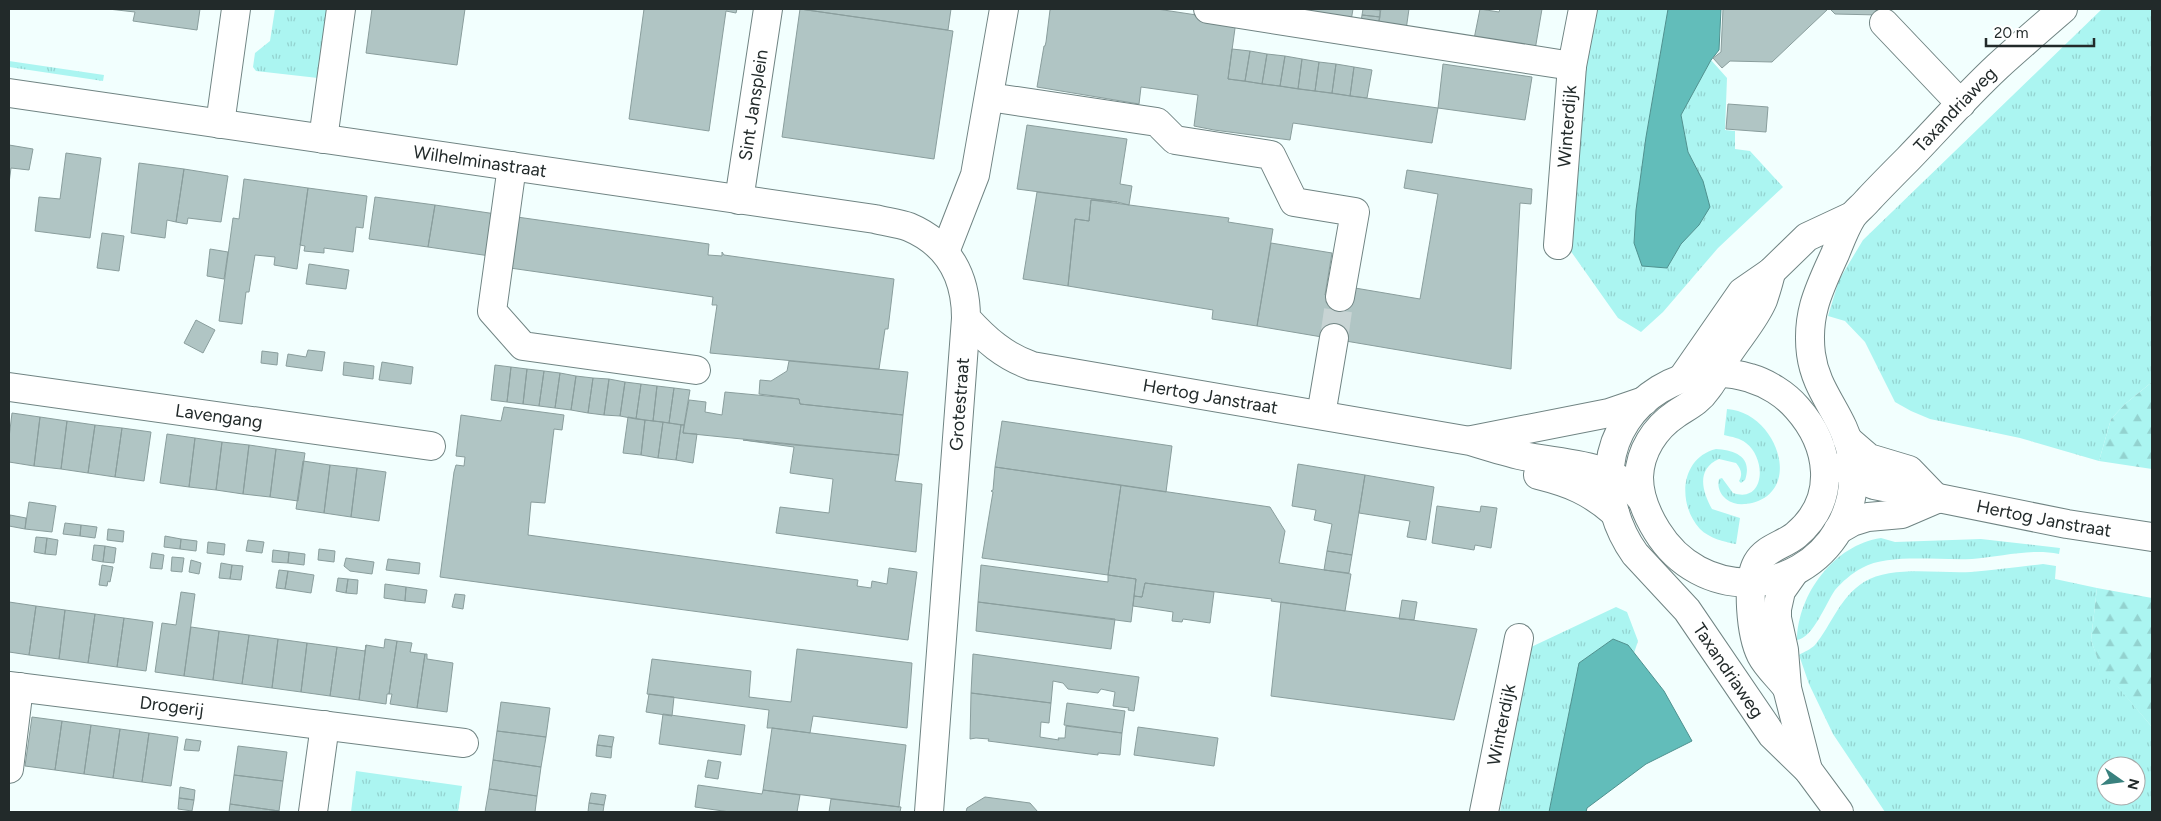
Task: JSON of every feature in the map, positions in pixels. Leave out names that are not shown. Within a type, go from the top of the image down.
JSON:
[{"type":"main road","points":[[220,124],[236,9]]},
{"type":"main road","points":[[323,139],[341,9]]},
{"type":"main road","name":"Sint Jansplein","points":[[740,200],[768,9]]},
{"type":"main road","points":[[945,252],[976,175],[1004,9]]},
{"type":"main road","points":[[1208,9],[1572,66]]},
{"type":"main road","name":"Winterdijk","points":[[1558,245],[1572,66],[1582,9]]},
{"type":"main road","name":"Taxandriaweg","points":[[1847,438],[1818,381],[1811,356],[1811,321],[1820,286],[1852,216],[1996,68],[2063,9]]},
{"type":"main road","points":[[1884,23],[1961,104]]},
{"type":"main road","name":"Wilhelminastraat","points":[[9,93],[875,219],[909,227],[945,252]]},
{"type":"main road","points":[[989,96],[1157,122],[1175,140],[1270,155],[1294,202],[1355,212],[1340,297]]},
{"type":"main road","points":[[512,166],[492,311],[523,346],[696,370]]},
{"type":"main road","name":"Taxandriaweg","points":[[1683,377],[1742,292],[1771,272],[1807,237],[1852,216]]},
{"type":"main road","name":"Grotestraat","points":[[929,812],[966,318],[966,304],[959,272],[945,252]]},
{"type":"main road","name":"Taxandriaweg","points":[[1642,500],[1639,478],[1640,467],[1653,436],[1668,420],[1699,398],[1710,386],[1762,302],[1771,272]]},
{"type":"main road","name":"Hertog Janstraat","points":[[966,318],[986,340],[999,350],[1014,359],[1032,366],[1470,441],[1519,455],[1609,473]]},
{"type":"main road","points":[[1321,415],[1334,338]]},
{"type":"main road","points":[[1645,401],[1662,387],[1683,377],[1700,373],[1718,372],[1748,377],[1776,390],[1795,405],[1803,414],[1822,446]]},
{"type":"main road","name":"Lavengang","points":[[9,387],[431,446]]},
{"type":"main road","name":"Taxandriaweg","points":[[1645,401],[1620,432],[1610,463],[1609,473],[1615,513],[1628,545],[1650,572],[1667,587],[1686,610],[1772,735],[1808,770],[1839,812]]},
{"type":"main road","name":"Hertog Janstraat","points":[[1470,441],[1609,413],[1645,401]]},
{"type":"main road","points":[[1609,473],[1628,484],[1642,500],[1646,513],[1656,531],[1678,556],[1695,568],[1726,580],[1752,583],[1780,579],[1793,574],[1814,560],[1838,530],[1850,504],[1854,476],[1847,438]]},
{"type":"main road","points":[[1838,530],[1868,516],[1902,514],[1936,499],[1909,470],[1869,458],[1847,438]]},
{"type":"main road","name":"Hertog Janstraat","points":[[1470,441],[1526,472],[1581,488],[1615,513]]},
{"type":"main road","name":"Taxandriaweg","points":[[1787,688],[1761,655],[1754,629],[1752,583],[1754,570],[1760,558],[1770,549],[1796,535],[1804,528],[1816,510],[1824,490],[1822,446]]},
{"type":"main road","name":"Hertog Janstraat","points":[[1822,446],[1833,460],[1854,476],[1874,485],[2067,524],[2152,537]]},
{"type":"main road","name":"Taxandriaweg","points":[[1793,574],[1784,585],[1776,609],[1784,650],[1787,688],[1808,770]]},
{"type":"main road","name":"Winterdijk","points":[[1484,812],[1519,638]]},
{"type":"main road","name":"Drogerij","points":[[9,768],[14,686],[464,743]]},
{"type":"main road","points":[[313,812],[325,725]]},
{"type":"green space","points":[[275,9],[328,9],[318,78],[256,71],[253,67],[255,53],[270,41]]},
{"type":"green space","points":[[1592,9],[1668,9],[1644,155],[1634,243],[1667,268],[1681,244],[1699,225],[1698,171],[1688,152],[1681,115],[1711,60],[1727,78],[1725,130],[1735,131],[1735,149],[1750,151],[1783,187],[1718,248],[1663,312],[1641,332],[1618,318],[1565,243]]},
{"type":"green space","points":[[2102,9],[2152,9],[2152,382],[2125,404],[2111,419],[2099,461],[2020,438],[1930,419],[1911,411],[1895,402],[1865,342],[1845,321],[1828,316],[1839,280],[1863,240]]},
{"type":"green space","points":[[9,61],[104,75],[103,81],[9,67]]},
{"type":"green space","points":[[2152,382],[2152,469],[2099,461],[2111,419],[2125,404]]},
{"type":"green space","points":[[1727,409],[1744,413],[1759,423],[1770,437],[1777,452],[1780,468],[1777,483],[1768,495],[1752,503],[1741,504],[1732,502],[1724,497],[1719,488],[1718,482],[1722,478],[1733,493],[1744,495],[1751,492],[1757,486],[1760,469],[1753,450],[1746,443],[1724,435]]},
{"type":"green space","points":[[1716,449],[1736,453],[1741,456],[1747,466],[1745,480],[1741,483],[1739,481],[1741,472],[1736,463],[1719,459],[1707,468],[1703,481],[1712,509],[1740,518],[1736,544],[1717,539],[1700,529],[1693,519],[1685,495],[1689,472],[1695,462],[1704,454]]},
{"type":"green space","points":[[1881,538],[1895,542],[1981,539],[2060,548],[2059,554],[2026,552],[1972,559],[1900,559],[1873,563],[1858,570],[1835,590],[1814,627],[1803,638],[1797,640],[1804,606],[1822,574],[1848,550]]},
{"type":"green space","points":[[2043,564],[2056,566],[2055,579],[2097,588],[2091,640],[2100,665],[2152,727],[2152,812],[1885,812],[1833,734],[1809,684],[1799,655],[1815,645],[1842,603],[1864,582],[1875,577],[1902,572],[1971,572]]},
{"type":"green space","points":[[2097,588],[2152,598],[2152,727],[2100,666],[2091,640]]},
{"type":"green space","points":[[1616,607],[1627,612],[1638,641],[1634,653],[1628,645],[1613,639],[1579,663],[1549,812],[1500,812],[1524,659],[1529,648]]},
{"type":"green space","points":[[356,771],[462,786],[458,812],[351,812]]},
{"type":"shaded area","points":[[1668,9],[1721,9],[1719,50],[1711,60],[1681,115],[1688,152],[1703,181],[1710,207],[1699,225],[1681,244],[1667,268],[1642,266],[1634,243],[1636,210],[1646,137]]},
{"type":"shaded area","points":[[1613,639],[1628,645],[1664,691],[1692,741],[1646,764],[1587,808],[1586,812],[1549,812],[1579,663]]},
{"type":"building","points":[[108,9],[200,9],[197,30],[133,21],[135,12]]},
{"type":"building","points":[[372,9],[465,9],[457,65],[366,53]]},
{"type":"building","points":[[644,9],[737,9],[736,13],[726,11],[709,131],[629,119]]},
{"type":"building","points":[[800,9],[951,9],[948,30]]},
{"type":"building","points":[[800,9],[953,31],[934,159],[782,137]]},
{"type":"building","points":[[1157,9],[1236,21],[1228,79],[1438,108],[1432,143],[1293,123],[1290,140],[1214,130],[1194,126],[1198,95],[1141,87],[1139,104],[1037,87],[1050,10]]},
{"type":"building","points":[[1270,9],[1353,9],[1351,21]]},
{"type":"building","points":[[1363,9],[1380,10],[1380,17],[1362,15]]},
{"type":"building","points":[[1381,9],[1409,9],[1406,30],[1378,25]]},
{"type":"building","points":[[1480,9],[1499,12],[1500,9],[1542,9],[1535,50],[1474,39]]},
{"type":"building","points":[[1723,9],[1828,9],[1772,62],[1730,61],[1722,68],[1713,58],[1721,52]]},
{"type":"building","points":[[1830,9],[1879,9],[1879,15],[1835,14]]},
{"type":"building","points":[[1362,15],[1380,17],[1378,25],[1361,22]]},
{"type":"building","points":[[1232,49],[1250,51],[1245,81],[1228,79]]},
{"type":"building","points":[[1250,51],[1267,54],[1262,84],[1245,81]]},
{"type":"building","points":[[1267,54],[1285,56],[1280,86],[1262,84]]},
{"type":"building","points":[[1285,56],[1302,59],[1298,89],[1280,86]]},
{"type":"building","points":[[1302,59],[1319,62],[1315,91],[1298,89]]},
{"type":"building","points":[[1319,62],[1336,64],[1332,93],[1315,91]]},
{"type":"building","points":[[1336,64],[1354,67],[1350,96],[1332,93]]},
{"type":"building","points":[[1443,64],[1532,77],[1525,120],[1438,108]]},
{"type":"building","points":[[1354,67],[1372,70],[1367,98],[1350,96]]},
{"type":"building","points":[[1728,104],[1768,107],[1766,132],[1726,129]]},
{"type":"building","points":[[1027,125],[1127,139],[1120,184],[1132,186],[1129,205],[1017,189]]},
{"type":"building","points":[[9,145],[33,149],[29,170],[11,168],[9,183]]},
{"type":"building","points":[[66,153],[101,158],[90,238],[35,231],[39,197],[60,199]]},
{"type":"building","points":[[139,163],[184,169],[176,222],[167,220],[165,238],[131,233]]},
{"type":"building","points":[[184,169],[228,176],[221,222],[188,218],[187,224],[176,222]]},
{"type":"building","points":[[1407,170],[1532,189],[1531,204],[1520,203],[1511,369],[1257,326],[1271,243],[1332,253],[1325,295],[1352,299],[1355,288],[1420,299],[1438,194],[1404,188]]},
{"type":"building","points":[[244,179],[308,188],[297,269],[274,265],[275,257],[255,255],[249,292],[246,292],[242,324],[219,321],[233,218],[239,219]]},
{"type":"building","points":[[308,188],[367,196],[363,228],[356,227],[353,252],[324,248],[324,253],[304,251],[305,246],[300,245]]},
{"type":"building","points":[[1037,192],[1117,202],[1091,200],[1089,221],[1075,219],[1068,286],[1023,279]]},
{"type":"building","points":[[375,197],[435,205],[428,247],[369,239]]},
{"type":"building","points":[[1091,200],[1229,218],[1228,222],[1273,229],[1257,326],[1212,319],[1213,310],[1068,286],[1075,219],[1089,221]]},
{"type":"building","points":[[435,205],[496,214],[490,256],[428,247]]},
{"type":"building","points":[[517,217],[709,244],[708,255],[722,256],[722,252],[724,255],[894,279],[888,329],[885,329],[879,369],[710,353],[717,305],[712,305],[713,297],[510,268]]},
{"type":"building","points":[[102,233],[124,236],[119,271],[97,268]]},
{"type":"building","points":[[210,249],[228,252],[224,279],[207,276]]},
{"type":"building","points":[[309,264],[349,270],[346,289],[306,284]]},
{"type":"building","points":[[196,320],[215,330],[203,353],[184,343]]},
{"type":"building","points":[[308,350],[325,352],[322,371],[286,366],[288,354],[306,357]]},
{"type":"building","points":[[262,351],[278,353],[277,365],[261,363]]},
{"type":"building","points":[[789,361],[908,372],[903,415],[800,404],[799,399],[759,394],[760,380],[771,381],[787,371]]},
{"type":"building","points":[[344,362],[374,366],[373,379],[343,375]]},
{"type":"building","points":[[382,362],[413,367],[411,384],[379,380]]},
{"type":"building","points":[[495,365],[511,367],[507,402],[491,400]]},
{"type":"building","points":[[511,367],[527,369],[523,404],[507,402]]},
{"type":"building","points":[[527,369],[544,371],[539,406],[523,404]]},
{"type":"building","points":[[544,371],[560,373],[555,408],[539,406]]},
{"type":"building","points":[[560,373],[576,376],[571,410],[555,408]]},
{"type":"building","points":[[576,376],[593,378],[588,413],[571,410]]},
{"type":"building","points":[[593,378],[609,379],[604,415],[588,413]]},
{"type":"building","points":[[609,379],[625,382],[620,416],[604,415]]},
{"type":"building","points":[[625,382],[641,384],[636,419],[620,416]]},
{"type":"building","points":[[641,384],[657,386],[653,421],[636,419]]},
{"type":"building","points":[[657,386],[674,388],[669,423],[653,421]]},
{"type":"building","points":[[674,388],[690,390],[684,425],[669,423]]},
{"type":"building","points":[[725,392],[799,399],[800,404],[903,415],[899,455],[683,433],[689,400],[706,402],[705,412],[722,415]]},
{"type":"building","points":[[504,407],[564,415],[562,430],[554,429],[545,503],[531,502],[528,535],[858,580],[857,586],[871,588],[872,581],[887,584],[889,568],[917,572],[908,640],[440,577],[454,472],[456,465],[464,466],[465,457],[456,456],[461,415],[501,421]]},
{"type":"building","points":[[12,413],[40,417],[34,466],[9,462]]},
{"type":"building","points":[[40,417],[67,421],[61,469],[34,466]]},
{"type":"building","points":[[628,417],[645,420],[641,455],[623,453]]},
{"type":"building","points":[[645,420],[663,422],[658,458],[641,455]]},
{"type":"building","points":[[67,421],[95,425],[88,473],[61,469]]},
{"type":"building","points":[[1002,421],[1172,446],[1166,492],[995,467]]},
{"type":"building","points":[[663,422],[681,425],[676,460],[658,458]]},
{"type":"building","points":[[95,425],[122,428],[115,477],[88,473]]},
{"type":"building","points":[[681,425],[684,425],[683,433],[697,434],[693,463],[676,460]]},
{"type":"building","points":[[122,428],[151,432],[144,481],[115,477]]},
{"type":"building","points":[[167,434],[195,438],[189,487],[160,483]]},
{"type":"building","points":[[195,438],[222,442],[216,490],[189,487]]},
{"type":"building","points":[[743,440],[899,455],[895,481],[922,484],[916,552],[776,533],[780,507],[829,513],[833,479],[790,473],[794,447]]},
{"type":"building","points":[[222,442],[249,445],[243,494],[216,490]]},
{"type":"building","points":[[249,445],[276,449],[270,497],[243,494]]},
{"type":"building","points":[[276,449],[305,453],[298,501],[270,497]]},
{"type":"building","points":[[303,461],[330,465],[324,513],[296,509]]},
{"type":"building","points":[[1298,464],[1365,475],[1352,555],[1327,551],[1332,524],[1314,520],[1316,510],[1292,506]]},
{"type":"building","points":[[330,465],[357,468],[351,517],[324,513]]},
{"type":"building","points":[[995,467],[1121,485],[1108,575],[982,558],[993,492],[991,491],[993,490]]},
{"type":"building","points":[[357,468],[386,472],[379,521],[351,517]]},
{"type":"building","points":[[1365,475],[1434,487],[1426,540],[1407,537],[1410,521],[1359,513]]},
{"type":"building","points":[[1121,485],[1270,507],[1285,531],[1279,563],[1351,574],[1345,611],[1271,601],[1272,599],[1145,583],[1142,597],[1134,596],[1136,579],[1108,575]]},
{"type":"building","points":[[29,502],[56,506],[52,532],[25,529]]},
{"type":"building","points":[[1437,506],[1480,512],[1481,506],[1497,508],[1491,548],[1475,545],[1474,550],[1432,543]]},
{"type":"building","points":[[10,515],[26,518],[25,529],[9,526]]},
{"type":"building","points":[[65,523],[81,525],[80,536],[63,534]]},
{"type":"building","points":[[81,525],[97,527],[95,538],[80,536]]},
{"type":"building","points":[[108,529],[124,531],[123,542],[107,540]]},
{"type":"building","points":[[165,536],[181,539],[180,549],[164,547]]},
{"type":"building","points":[[36,537],[47,538],[45,554],[34,552]]},
{"type":"building","points":[[47,538],[58,540],[56,555],[45,554]]},
{"type":"building","points":[[181,539],[197,541],[196,551],[180,549]]},
{"type":"building","points":[[248,540],[264,542],[262,553],[246,551]]},
{"type":"building","points":[[208,542],[225,544],[224,555],[207,553]]},
{"type":"building","points":[[94,545],[105,546],[103,562],[92,560]]},
{"type":"building","points":[[105,546],[116,548],[114,563],[103,562]]},
{"type":"building","points":[[319,549],[335,551],[334,562],[318,560]]},
{"type":"building","points":[[273,550],[289,552],[288,563],[272,562]]},
{"type":"building","points":[[1327,551],[1352,555],[1349,573],[1324,570]]},
{"type":"building","points":[[289,552],[305,554],[304,565],[288,563]]},
{"type":"building","points":[[152,553],[164,555],[162,569],[150,568]]},
{"type":"building","points":[[172,557],[184,558],[182,572],[171,571]]},
{"type":"building","points":[[346,558],[374,562],[372,574],[350,571],[344,566]]},
{"type":"building","points":[[388,559],[420,563],[419,574],[386,570]]},
{"type":"building","points":[[191,560],[201,563],[199,574],[189,572]]},
{"type":"building","points":[[221,563],[232,565],[230,579],[219,578]]},
{"type":"building","points":[[102,565],[113,567],[110,582],[108,581],[107,586],[99,585]]},
{"type":"building","points":[[232,565],[243,566],[241,580],[230,579]]},
{"type":"building","points":[[981,565],[1108,582],[1108,575],[1136,579],[1131,622],[978,602]]},
{"type":"building","points":[[279,570],[288,571],[285,589],[276,588]]},
{"type":"building","points":[[288,571],[314,575],[311,593],[285,589]]},
{"type":"building","points":[[338,578],[348,579],[346,593],[336,591]]},
{"type":"building","points":[[348,579],[358,580],[357,594],[346,593]]},
{"type":"building","points":[[1145,583],[1214,592],[1210,623],[1183,619],[1182,622],[1172,621],[1173,612],[1133,606],[1134,596],[1142,597]]},
{"type":"building","points":[[385,584],[406,587],[405,601],[384,598]]},
{"type":"building","points":[[406,587],[427,590],[425,603],[405,601]]},
{"type":"building","points":[[181,592],[195,594],[184,676],[155,672],[162,623],[176,625]]},
{"type":"building","points":[[455,594],[465,595],[463,609],[452,607]]},
{"type":"building","points":[[1402,600],[1417,602],[1414,620],[1399,619]]},
{"type":"building","points":[[9,602],[36,606],[29,655],[9,652]]},
{"type":"building","points":[[978,602],[1115,619],[1111,649],[976,631]]},
{"type":"building","points":[[1281,602],[1477,629],[1454,720],[1271,696]]},
{"type":"building","points":[[36,606],[65,610],[59,659],[29,655]]},
{"type":"building","points":[[65,610],[95,614],[88,663],[59,659]]},
{"type":"building","points":[[95,614],[124,618],[117,667],[88,663]]},
{"type":"building","points":[[124,618],[153,622],[146,671],[117,667]]},
{"type":"building","points":[[191,627],[219,631],[213,680],[184,676]]},
{"type":"building","points":[[219,631],[249,635],[242,684],[213,680]]},
{"type":"building","points":[[249,635],[278,639],[272,688],[242,684]]},
{"type":"building","points":[[278,639],[307,643],[301,692],[272,688]]},
{"type":"building","points":[[385,639],[397,641],[386,704],[359,700],[366,645],[384,648]]},
{"type":"building","points":[[397,641],[412,643],[410,652],[425,654],[417,708],[390,704],[392,694],[389,694]]},
{"type":"building","points":[[307,643],[337,647],[330,696],[301,692]]},
{"type":"building","points":[[366,645],[359,700],[330,696],[337,647],[365,651]]},
{"type":"building","points":[[797,649],[912,663],[907,728],[813,716],[810,733],[767,728],[769,710],[647,694],[652,659],[751,671],[749,697],[791,702]]},
{"type":"building","points":[[425,654],[427,654],[427,659],[453,663],[447,712],[417,708]]},
{"type":"building","points":[[973,654],[1139,677],[1134,711],[1128,710],[1129,708],[1113,706],[1115,692],[1101,689],[1098,693],[1068,689],[1063,683],[1053,681],[1051,703],[971,693]]},
{"type":"building","points":[[971,693],[1051,703],[1049,723],[1041,722],[1040,737],[1059,740],[1058,738],[1065,738],[1066,726],[1122,733],[1120,755],[1098,753],[1098,755],[988,741],[989,739],[970,739]]},
{"type":"building","points":[[649,694],[674,697],[672,716],[646,712]]},
{"type":"building","points":[[501,702],[550,708],[546,737],[497,731]]},
{"type":"building","points":[[1067,703],[1125,711],[1122,733],[1064,725]]},
{"type":"building","points":[[663,714],[745,725],[741,755],[659,744]]},
{"type":"building","points":[[32,717],[62,721],[55,770],[25,766]]},
{"type":"building","points":[[62,721],[91,725],[84,774],[55,770]]},
{"type":"building","points":[[91,725],[120,729],[113,778],[84,774]]},
{"type":"building","points":[[1138,727],[1218,738],[1214,766],[1134,755]]},
{"type":"building","points":[[772,728],[906,745],[899,807],[763,790]]},
{"type":"building","points":[[120,729],[149,733],[142,782],[113,778]]},
{"type":"building","points":[[497,731],[546,737],[541,767],[493,760]]},
{"type":"building","points":[[149,733],[178,737],[171,786],[142,782]]},
{"type":"building","points":[[599,735],[614,737],[612,747],[597,745]]},
{"type":"building","points":[[186,739],[201,741],[199,751],[184,750]]},
{"type":"building","points":[[597,745],[612,747],[611,758],[596,756]]},
{"type":"building","points":[[238,746],[287,752],[283,781],[234,775]]},
{"type":"building","points":[[493,760],[541,767],[537,796],[489,789]]},
{"type":"building","points":[[708,760],[721,762],[718,779],[705,777]]},
{"type":"building","points":[[234,775],[283,781],[279,811],[230,804]]},
{"type":"building","points":[[698,785],[762,794],[763,790],[800,795],[797,812],[730,812],[695,807]]},
{"type":"building","points":[[180,787],[195,790],[194,800],[179,798]]},
{"type":"building","points":[[489,789],[537,796],[535,812],[485,812]]},
{"type":"building","points":[[591,793],[606,795],[604,805],[589,803]]},
{"type":"building","points":[[985,797],[1030,803],[1038,812],[966,812],[967,808]]},
{"type":"building","points":[[179,798],[194,800],[192,811],[178,809]]},
{"type":"building","points":[[831,799],[901,807],[900,812],[829,812]]},
{"type":"building","points":[[589,803],[604,805],[603,812],[588,812]]},
{"type":"building","points":[[230,804],[279,811],[229,812]]},
{"type":"tunnel","points":[[1334,338],[1340,297]]}]
